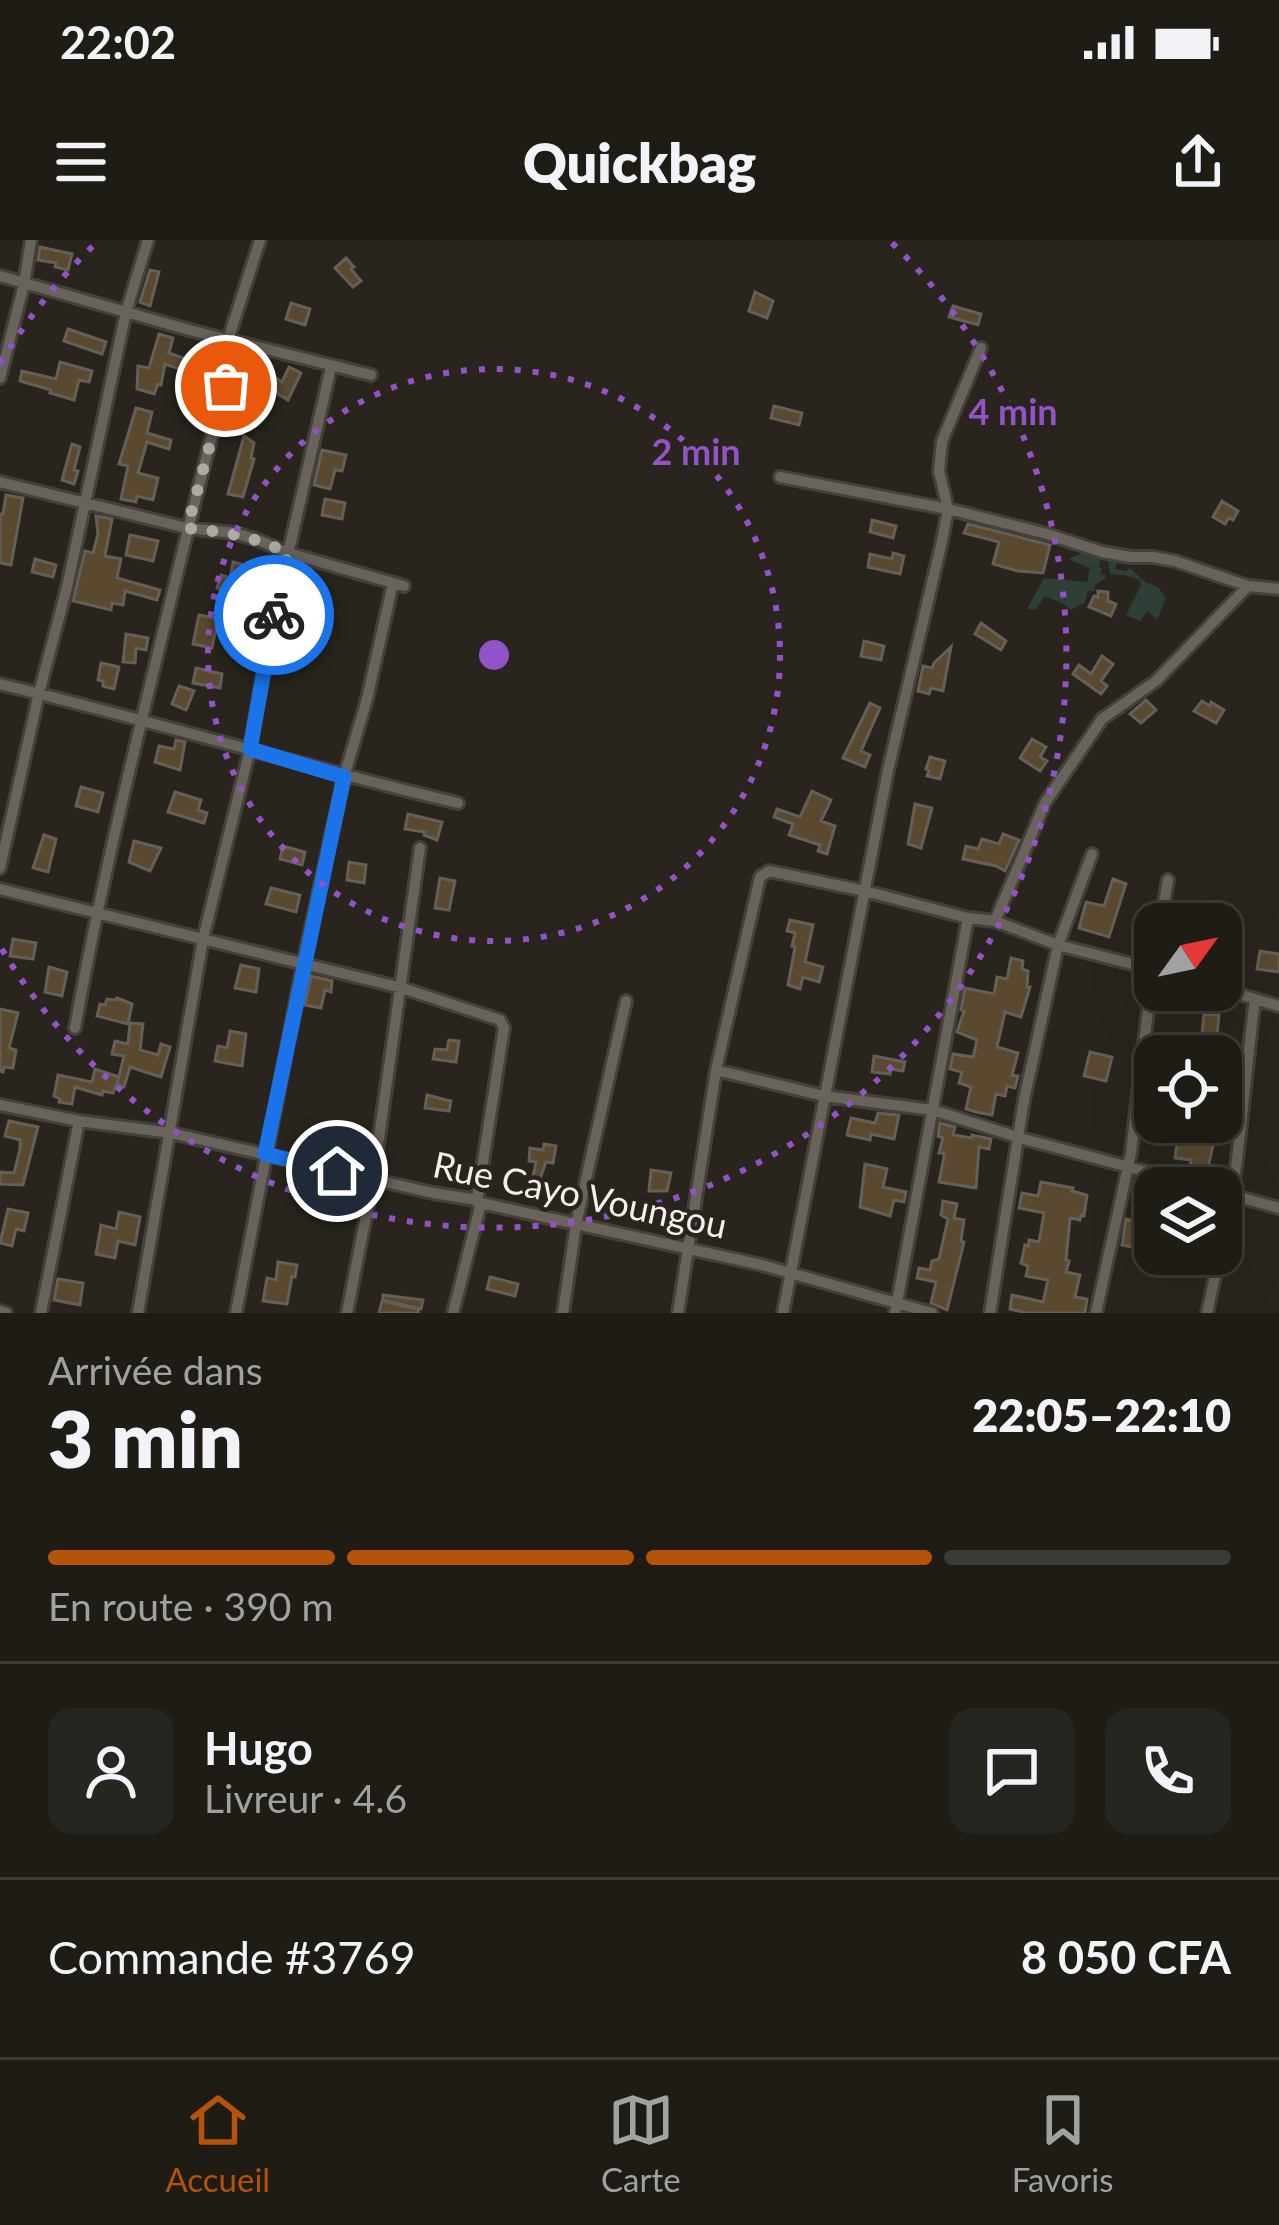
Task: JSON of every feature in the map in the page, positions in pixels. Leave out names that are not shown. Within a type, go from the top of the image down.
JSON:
[{"type":"street","points":[[0,378],[31,240]]},
{"type":"street","points":[[0,868],[126,312],[148,240]]},
{"type":"street","points":[[75,1028],[96,913],[141,721],[260,240]]},
{"type":"street","points":[[0,276],[371,375]]},
{"type":"street","points":[[783,1313],[888,770],[948,509],[939,471],[942,441],[982,348]]},
{"type":"street","points":[[138,1313],[203,939],[250,749],[331,367]]},
{"type":"street","points":[[780,477],[948,509],[1102,552],[1174,561],[1248,586],[1279,589]]},
{"type":"street","points":[[0,482],[187,528],[234,532],[399,585],[344,777],[236,1313]]},
{"type":"street","points":[[995,922],[1045,802],[1102,718],[1156,682],[1248,586]]},
{"type":"street","points":[[0,684],[458,803]]},
{"type":"street","points":[[347,1313],[373,1180],[420,848]]},
{"type":"street","points":[[989,1313],[1017,1137],[1058,944],[1092,854]]},
{"type":"street","points":[[678,1313],[716,1070],[760,878],[769,871],[995,922],[1134,965]]},
{"type":"street","points":[[1164,903],[1168,880]]},
{"type":"street","points":[[0,889],[402,988],[500,1020],[503,1028],[479,1202],[453,1313]]},
{"type":"street","points":[[896,1307],[968,918]]},
{"type":"street","points":[[1242,995],[1279,1006]]},
{"type":"street","points":[[1231,1167],[1255,999]]},
{"type":"street","points":[[563,1313],[576,1224],[626,1001]]},
{"type":"street","points":[[1096,1313],[1128,1166],[1148,1011]]},
{"type":"street","points":[[716,1070],[824,1096],[933,1110],[1134,1168]]},
{"type":"street","name":"Rue Cayo Voungou","points":[[0,1105],[171,1133],[790,1273],[896,1307],[932,1313]]},
{"type":"street","points":[[40,1313],[79,1121]]},
{"type":"street","points":[[1242,1198],[1279,1208]]},
{"type":"street","points":[[1207,1313],[1216,1275]]},
{"type":"green space","points":[[1090,550],[1101,554],[1099,568],[1106,578],[1088,591],[1085,602],[1071,610],[1045,596],[1035,610],[1027,609],[1044,578],[1087,582],[1090,568],[1068,559]]},
{"type":"green space","points":[[1113,558],[1115,569],[1130,568],[1166,598],[1157,620],[1148,611],[1140,621],[1126,615],[1140,580],[1110,574],[1108,561]]},
{"type":"building","points":[[40,247],[72,254],[68,270],[38,260]]},
{"type":"building","points":[[346,258],[361,281],[353,287],[335,268]]},
{"type":"building","points":[[150,270],[159,272],[150,306],[140,302]]},
{"type":"building","points":[[755,292],[773,301],[767,318],[749,311]]},
{"type":"building","points":[[291,303],[310,309],[305,325],[286,319]]},
{"type":"building","points":[[953,306],[981,314],[978,325],[949,317]]},
{"type":"building","points":[[68,329],[106,342],[102,354],[64,341]]},
{"type":"building","points":[[159,334],[173,338],[169,353],[213,369],[200,392],[191,387],[197,375],[165,364],[154,394],[137,389],[138,366],[149,368]]},
{"type":"building","points":[[60,362],[92,371],[89,382],[79,380],[74,400],[20,381],[22,371],[56,379]]},
{"type":"building","points":[[289,367],[301,373],[288,400],[262,384],[268,373],[282,382]]},
{"type":"building","points":[[774,406],[802,413],[799,425],[771,418]]},
{"type":"building","points":[[136,408],[152,412],[147,433],[171,440],[169,449],[147,442],[138,473],[158,478],[153,500],[137,496],[136,502],[121,499],[128,466],[119,464]]},
{"type":"building","points":[[244,436],[254,443],[254,459],[243,497],[228,494]]},
{"type":"building","points":[[72,444],[80,447],[74,484],[62,480]]},
{"type":"building","points":[[322,450],[346,455],[330,489],[314,485]]},
{"type":"building","points":[[6,495],[23,498],[11,565],[0,563],[0,514]]},
{"type":"building","points":[[325,499],[345,503],[342,519],[322,515]]},
{"type":"building","points":[[1222,501],[1238,511],[1225,524],[1213,517]]},
{"type":"building","points":[[96,516],[112,519],[105,556],[121,559],[117,578],[160,590],[157,600],[125,591],[123,605],[112,603],[111,610],[73,601],[85,551],[93,553]]},
{"type":"building","points":[[872,520],[896,526],[893,538],[870,532]]},
{"type":"building","points":[[968,524],[1050,545],[1043,573],[993,564],[999,542],[964,533]]},
{"type":"building","points":[[130,535],[158,541],[153,561],[126,555]]},
{"type":"building","points":[[893,553],[904,556],[900,574],[868,567],[870,554],[892,559]]},
{"type":"building","points":[[35,559],[56,565],[53,577],[32,572]]},
{"type":"building","points":[[233,562],[253,567],[249,588],[261,591],[256,603],[238,599],[227,620],[218,618],[224,590],[217,588],[221,575],[230,578]]},
{"type":"building","points":[[1098,591],[1108,592],[1108,601],[1116,604],[1111,616],[1089,607]]},
{"type":"building","points":[[199,615],[218,619],[212,648],[193,644]]},
{"type":"building","points":[[981,623],[1006,641],[1001,650],[975,634]]},
{"type":"building","points":[[126,634],[148,638],[146,650],[136,648],[135,663],[123,662]]},
{"type":"building","points":[[864,641],[884,646],[881,660],[861,656]]},
{"type":"building","points":[[951,647],[943,691],[918,691],[923,666],[932,668]]},
{"type":"building","points":[[1102,656],[1113,664],[1101,681],[1107,686],[1101,694],[1073,674],[1079,665],[1091,674]]},
{"type":"building","points":[[101,663],[119,667],[114,689],[98,680]]},
{"type":"building","points":[[196,668],[222,674],[220,688],[193,683]]},
{"type":"building","points":[[179,686],[194,691],[186,710],[172,704]]},
{"type":"building","points":[[1146,700],[1156,710],[1141,723],[1130,714]]},
{"type":"building","points":[[1202,701],[1224,710],[1216,723],[1194,711]]},
{"type":"building","points":[[870,703],[880,708],[861,751],[870,755],[865,767],[843,758]]},
{"type":"building","points":[[1032,739],[1046,747],[1040,757],[1047,761],[1040,771],[1020,758]]},
{"type":"building","points":[[176,740],[185,742],[180,770],[155,762],[159,746],[174,749]]},
{"type":"building","points":[[930,757],[945,761],[940,779],[927,776]]},
{"type":"building","points":[[81,787],[103,793],[98,812],[76,806]]},
{"type":"building","points":[[812,791],[831,800],[821,821],[835,826],[827,854],[818,851],[820,845],[789,835],[793,824],[774,817],[777,809],[800,817]]},
{"type":"building","points":[[175,792],[201,800],[198,810],[207,813],[204,823],[168,812]]},
{"type":"building","points":[[915,804],[932,808],[921,848],[908,844]]},
{"type":"building","points":[[408,814],[442,822],[437,840],[425,832],[405,829]]},
{"type":"building","points":[[1003,834],[1019,840],[1005,871],[963,859],[966,846],[978,849],[982,839],[999,844]]},
{"type":"building","points":[[44,835],[56,839],[48,872],[33,868]]},
{"type":"building","points":[[134,841],[161,848],[150,871],[129,862]]},
{"type":"building","points":[[283,846],[305,852],[302,865],[280,859]]},
{"type":"building","points":[[349,862],[366,865],[364,883],[347,880]]},
{"type":"building","points":[[440,878],[455,881],[449,910],[435,908]]},
{"type":"building","points":[[1113,879],[1126,884],[1109,937],[1079,928],[1086,902],[1104,906]]},
{"type":"building","points":[[271,888],[300,895],[296,912],[266,904]]},
{"type":"building","points":[[790,920],[813,925],[805,962],[823,967],[819,982],[803,977],[800,989],[788,985],[795,947],[795,933],[787,931]]},
{"type":"building","points":[[13,939],[36,943],[33,959],[10,956]]},
{"type":"building","points":[[1260,951],[1279,954],[1279,972],[1257,969]]},
{"type":"building","points":[[1011,958],[1023,961],[1030,987],[1021,1017],[1005,1012],[997,1047],[1018,1053],[1012,1075],[1018,1076],[1015,1088],[1007,1086],[1005,1096],[996,1094],[992,1115],[966,1109],[971,1087],[959,1083],[962,1072],[950,1069],[953,1054],[973,1057],[977,1040],[957,1032],[965,988],[994,994],[997,977],[1007,979]]},
{"type":"building","points":[[241,965],[259,969],[256,992],[235,988]]},
{"type":"building","points":[[49,967],[67,972],[62,996],[45,992]]},
{"type":"building","points":[[311,976],[332,981],[321,1008],[305,1005]]},
{"type":"building","points":[[117,998],[132,1004],[128,1024],[97,1016],[100,1004]]},
{"type":"building","points":[[0,1009],[18,1013],[9,1048],[16,1050],[13,1068],[4,1067],[3,1072],[0,1071]]},
{"type":"building","points":[[1204,1014],[1219,1015],[1217,1035],[1202,1034]]},
{"type":"building","points":[[130,1023],[143,1024],[140,1050],[158,1055],[161,1044],[170,1047],[161,1077],[130,1067],[124,1087],[117,1085],[124,1056],[112,1054],[115,1041],[128,1044]]},
{"type":"building","points":[[230,1031],[246,1034],[242,1066],[215,1061],[218,1046],[227,1048]]},
{"type":"building","points":[[449,1040],[459,1041],[456,1062],[433,1059],[435,1049],[447,1050]]},
{"type":"building","points":[[1090,1052],[1112,1057],[1106,1081],[1084,1076]]},
{"type":"building","points":[[874,1056],[905,1062],[903,1071],[872,1072]]},
{"type":"building","points":[[95,1069],[119,1077],[113,1093],[103,1091],[102,1095],[75,1087],[72,1104],[54,1096],[58,1075],[92,1082]]},
{"type":"building","points":[[427,1095],[451,1101],[449,1111],[425,1108]]},
{"type":"building","points":[[878,1113],[899,1115],[894,1139],[847,1135],[851,1118],[875,1123]]},
{"type":"building","points":[[9,1121],[38,1127],[23,1185],[0,1184],[0,1172],[14,1173],[20,1149],[20,1140],[5,1136]]},
{"type":"building","points":[[940,1123],[955,1127],[953,1135],[991,1139],[989,1149],[979,1147],[976,1188],[939,1182],[944,1157],[939,1153]]},
{"type":"building","points":[[1177,1143],[1213,1143],[1208,1167],[1190,1167],[1191,1160],[1175,1158]]},
{"type":"building","points":[[544,1144],[556,1146],[553,1163],[546,1162],[537,1187],[531,1186],[536,1162],[529,1161],[530,1148],[543,1150]]},
{"type":"building","points":[[865,1164],[887,1169],[883,1187],[906,1192],[904,1202],[894,1200],[890,1216],[860,1207]]},
{"type":"building","points":[[651,1170],[671,1173],[667,1191],[649,1191]]},
{"type":"building","points":[[1041,1182],[1087,1195],[1084,1216],[1070,1218],[1066,1260],[1066,1272],[1080,1275],[1075,1297],[1087,1299],[1085,1313],[1010,1309],[1012,1295],[1043,1302],[1048,1280],[1026,1276],[1028,1266],[1021,1263],[1029,1240],[1039,1242],[1044,1213],[1019,1208],[1022,1193],[1038,1196]]},
{"type":"building","points":[[943,1201],[957,1204],[954,1218],[964,1220],[964,1242],[947,1310],[931,1303],[936,1282],[917,1278],[919,1268],[930,1270],[932,1261],[939,1259],[948,1219],[941,1215]]},
{"type":"building","points":[[8,1209],[28,1213],[24,1231],[16,1229],[12,1246],[0,1243]]},
{"type":"building","points":[[119,1212],[140,1217],[135,1245],[118,1241],[115,1258],[96,1254],[101,1225],[116,1229]]},
{"type":"building","points":[[1126,1219],[1134,1221],[1134,1247],[1122,1245]]},
{"type":"building","points":[[278,1262],[297,1265],[287,1304],[263,1301],[267,1278],[276,1280]]},
{"type":"building","points":[[490,1277],[518,1284],[515,1296],[487,1289]]},
{"type":"building","points":[[58,1279],[83,1283],[80,1305],[54,1300]]},
{"type":"building","points":[[383,1295],[423,1300],[421,1309],[383,1300]]},
{"type":"building","points":[[382,1301],[418,1309],[418,1313],[379,1313]]},
{"type":"way so far","points":[[226,386],[187,528],[234,532],[288,553],[274,615]]},
{"type":"route","points":[[274,615],[250,749],[344,777],[265,1154],[337,1171]]}]
